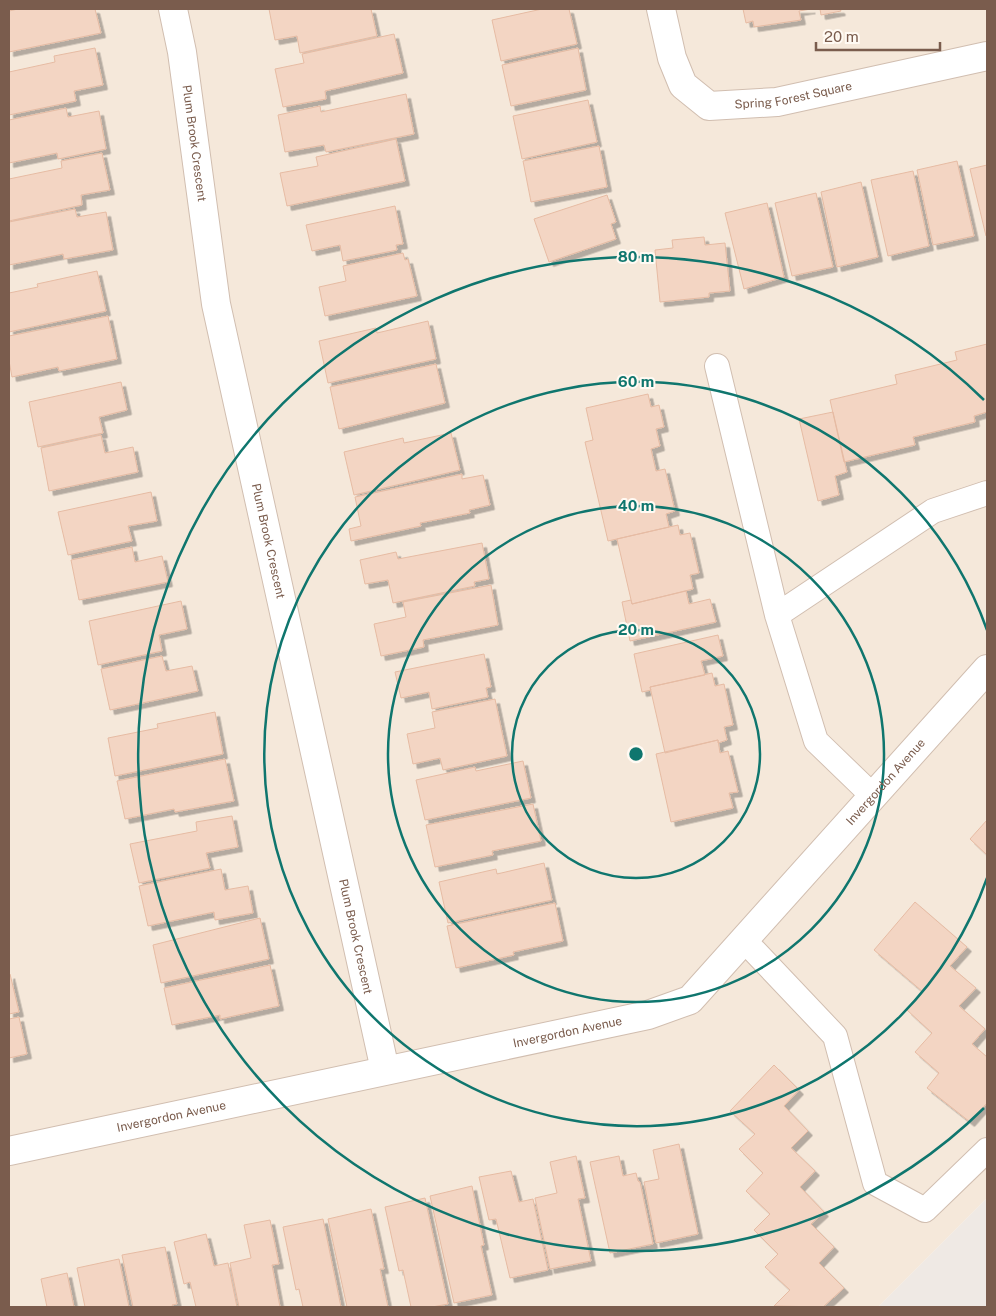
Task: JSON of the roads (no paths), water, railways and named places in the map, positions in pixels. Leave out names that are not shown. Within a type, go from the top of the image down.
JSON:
[{"type":"street","name":"Plum Brook Crescent","points":[[173,9],[182,52],[216,304],[384,1070]]},
{"type":"street","name":"Spring Forest Square","points":[[661,9],[672,58],[683,86],[709,106],[777,102],[987,56]]},
{"type":"street","name":"Invergordon Avenue","points":[[9,1151],[648,1015],[690,1000],[987,669]]},
{"type":"lane","points":[[717,366],[777,615],[816,741],[874,797]]},
{"type":"lane","points":[[777,615],[933,511],[987,493]]},
{"type":"lane","points":[[744,940],[835,1036],[875,1183],[925,1210],[987,1150]]}]
